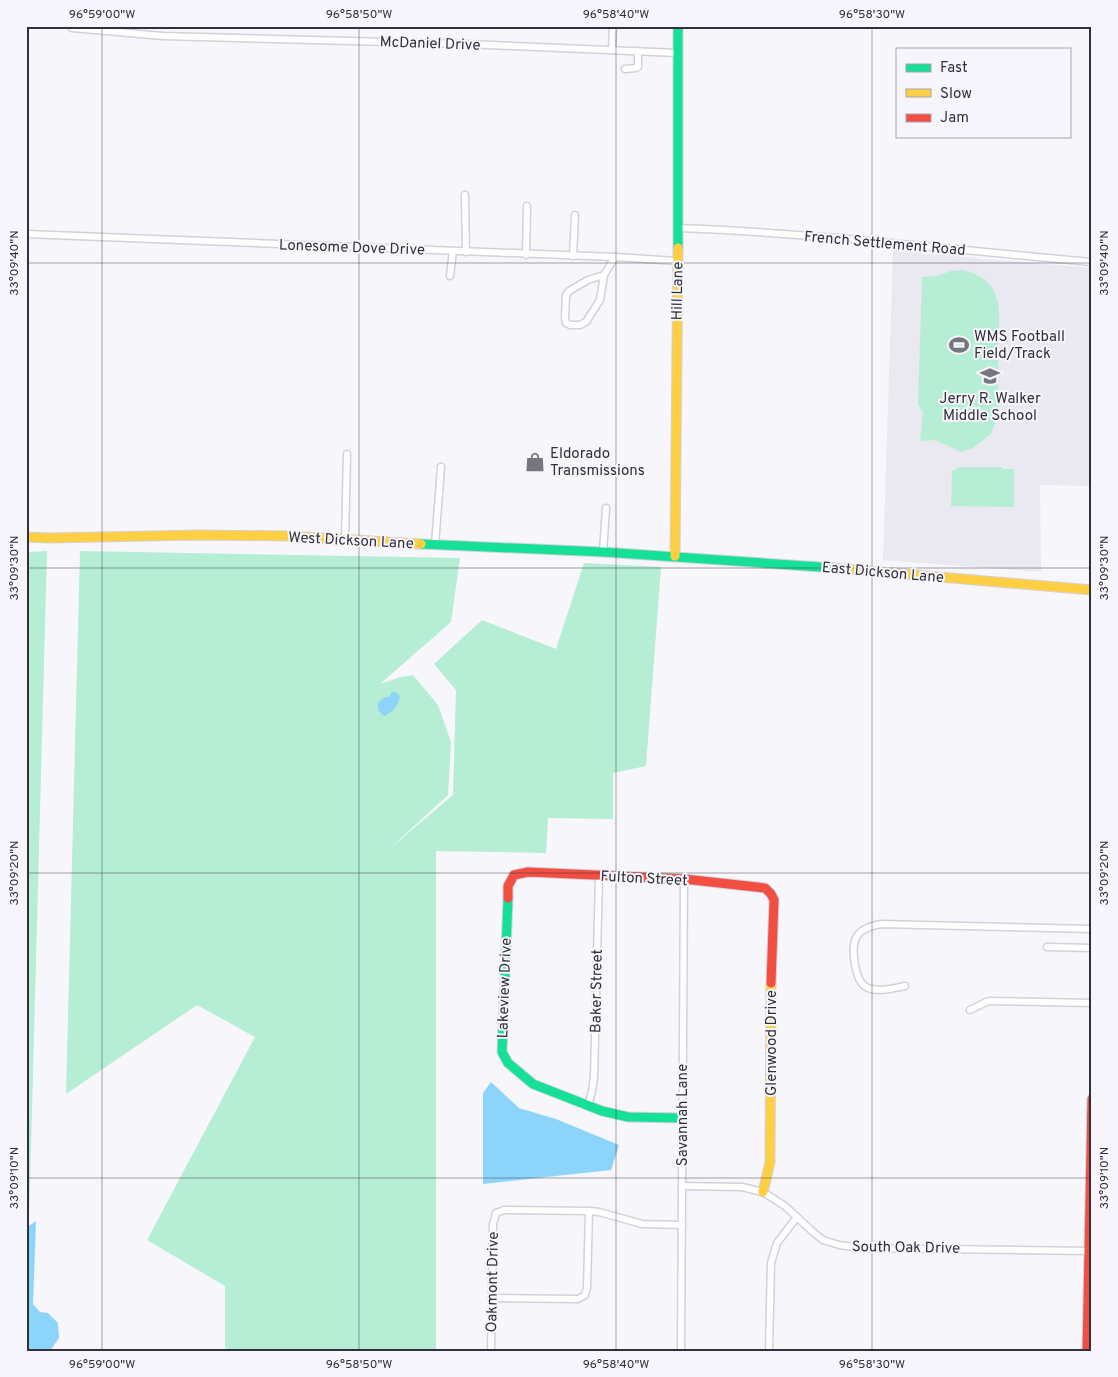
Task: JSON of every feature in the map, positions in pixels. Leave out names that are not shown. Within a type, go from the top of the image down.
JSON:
[{"type":"street","points":[[612,50],[613,26]]},
{"type":"street","name":"Hill Lane","points":[[675,556],[678,26]]},
{"type":"street","name":"McDaniel Drive","points":[[72,28],[163,36],[300,39],[677,53]]},
{"type":"street","points":[[625,69],[638,67],[638,51]]},
{"type":"street","points":[[465,195],[466,252]]},
{"type":"street","points":[[526,255],[527,206]]},
{"type":"street","points":[[573,256],[575,215]]},
{"type":"street","name":"French Settlement Road","points":[[678,228],[745,230],[858,239],[1092,262]]},
{"type":"street","name":"Lonesome Dove Drive","points":[[26,234],[677,261]]},
{"type":"street","points":[[450,276],[453,251]]},
{"type":"street","points":[[604,275],[588,280],[569,291],[566,295],[566,323],[580,325],[586,322],[600,300],[604,275],[616,258]]},
{"type":"street","points":[[346,540],[347,454]]},
{"type":"street","points":[[435,545],[441,467]]},
{"type":"street","points":[[602,552],[606,508]]},
{"type":"street","name":"West Dickson Lane","points":[[26,537],[288,536],[675,556]]},
{"type":"street","name":"East Dickson Lane","points":[[675,556],[1092,590]]},
{"type":"street","name":"Fulton Street","points":[[514,875],[528,872],[684,879],[765,888],[771,894]]},
{"type":"street","name":"Lakeview Drive","points":[[514,875],[508,886],[502,1052],[508,1063],[533,1084],[602,1111],[628,1116],[682,1118]]},
{"type":"street","name":"Baker Street","points":[[588,1106],[594,1078],[599,875]]},
{"type":"street","name":"Savannah Lane","points":[[681,1351],[684,879]]},
{"type":"street","name":"Glenwood Drive","points":[[763,1192],[770,1162],[774,900],[771,894]]},
{"type":"street","points":[[905,986],[878,990],[867,988],[860,982],[854,964],[854,948],[856,937],[866,928],[881,924],[1092,929]]},
{"type":"street","points":[[1047,947],[1092,948]]},
{"type":"street","points":[[970,1010],[990,1001],[1092,1003]]},
{"type":"street","points":[[1087,1351],[1092,1099]]},
{"type":"street","name":"South Oak Drive","points":[[682,1186],[742,1186],[763,1192],[785,1206],[823,1240],[839,1245],[853,1247],[1089,1251]]},
{"type":"street","name":"Oakmont Drive","points":[[491,1351],[493,1224],[496,1213],[504,1210],[589,1212]]},
{"type":"street","points":[[492,1298],[578,1299],[585,1295],[587,1288],[589,1212],[599,1212],[642,1224],[682,1225]]},
{"type":"street","points":[[769,1351],[771,1262],[777,1242],[797,1217]]},
{"type":"shaded area","name":"Jerry R. Walker Middle School","points":[[893,251],[1092,268],[1092,486],[1040,485],[1041,572],[883,560]]},
{"type":"green space","name":"WMS Football Field/Track","points":[[963,270],[983,278],[988,283],[995,293],[999,308],[998,416],[991,434],[973,448],[961,452],[935,440],[920,441],[923,413],[918,404],[922,277]]},
{"type":"green space","points":[[957,467],[1002,467],[1003,469],[1014,469],[1014,507],[951,506],[952,470],[956,470]]},
{"type":"green space","points":[[47,551],[29,1220],[26,1221],[26,552]]},
{"type":"green space","points":[[80,551],[460,558],[451,622],[380,684],[413,675],[438,705],[451,742],[448,795],[388,850],[453,795],[456,690],[434,664],[482,620],[556,649],[584,563],[661,567],[646,766],[613,773],[613,819],[548,818],[546,853],[436,851],[436,1351],[225,1351],[225,1286],[147,1240],[255,1037],[197,1005],[66,1094]]},
{"type":"water","points":[[392,692],[400,696],[397,706],[384,716],[378,710],[378,703],[385,697],[389,697]]},
{"type":"water","points":[[491,1082],[519,1108],[556,1119],[619,1145],[611,1170],[483,1184],[483,1093]]},
{"type":"water","points":[[36,1221],[33,1304],[40,1312],[48,1313],[58,1323],[59,1338],[50,1351],[26,1351],[26,1228]]},
{"type":"traffic: fast","points":[[678,26],[678,248]]},
{"type":"traffic: fast","points":[[421,544],[603,552],[835,568]]},
{"type":"traffic: fast","points":[[508,898],[502,1052],[508,1063],[533,1084],[602,1111],[628,1117],[682,1118]]},
{"type":"traffic: slow","points":[[675,556],[678,248]]},
{"type":"traffic: slow","points":[[26,537],[289,536],[421,544]]},
{"type":"traffic: slow","points":[[835,568],[1092,590]]},
{"type":"traffic: slow","points":[[763,1192],[770,1162],[771,983]]},
{"type":"traffic: jam","points":[[508,898],[508,886],[514,875],[528,872],[684,879],[765,888],[774,900],[771,983]]},
{"type":"traffic: jam","points":[[1087,1351],[1092,1099]]},
{"type":"place","name":"WMS Football Field/Track","points":[[959,345]]},
{"type":"place","name":"Jerry R. Walker Middle School","points":[[990,376]]},
{"type":"place","name":"Eldorado Transmissions","points":[[535,462]]}]
